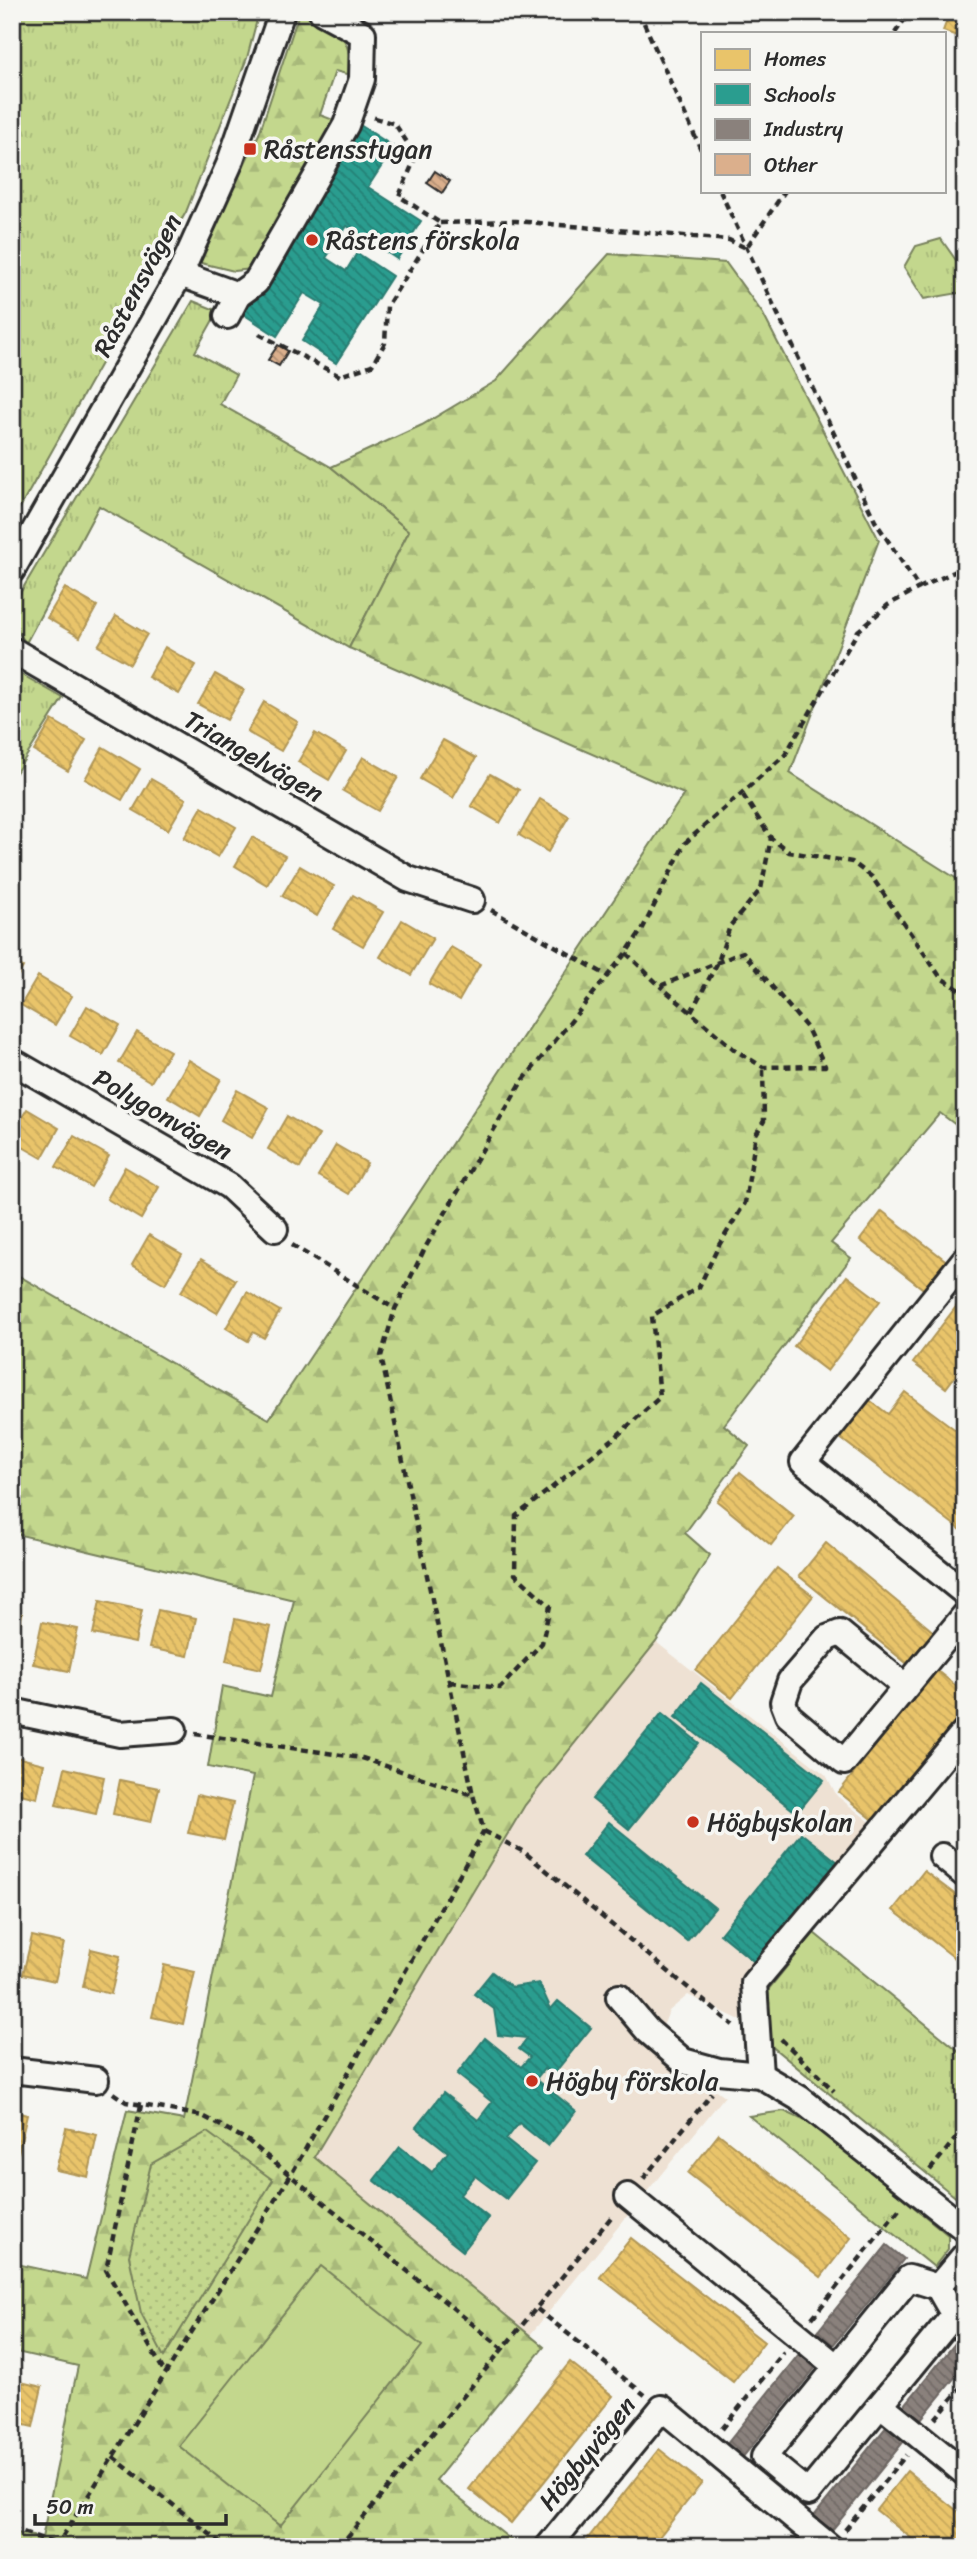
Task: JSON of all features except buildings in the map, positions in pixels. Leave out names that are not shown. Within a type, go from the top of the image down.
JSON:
[{"type":"street","name":"Råstensvägen","points":[[12,570],[180,274],[229,166],[282,12]]},
{"type":"street","points":[[180,274],[233,306],[256,282],[346,125],[362,79],[363,34],[322,12]]},
{"type":"street","name":"Triangelvägen","points":[[12,650],[408,879],[472,900]]},
{"type":"street","name":"Polygonvägen","points":[[12,1061],[229,1186],[275,1229]]},
{"type":"street","points":[[965,1259],[803,1462],[965,1593]]},
{"type":"street","points":[[906,1687],[840,1633],[827,1638],[790,1681],[783,1702],[788,1715],[844,1762],[906,1687],[965,1615]]},
{"type":"street","points":[[12,1711],[120,1734],[174,1730]]},
{"type":"street","points":[[760,2075],[754,1983],[965,1731]]},
{"type":"street","points":[[942,1856],[965,1875]]},
{"type":"street","points":[[619,1997],[648,2031],[683,2061],[719,2071],[760,2075],[799,2098],[923,2180],[965,2229]]},
{"type":"street","points":[[12,2070],[96,2080]]},
{"type":"street","points":[[628,2196],[837,2367]]},
{"type":"street","points":[[938,2287],[965,2255]]},
{"type":"street","points":[[909,2278],[938,2287],[954,2315],[808,2493],[764,2457],[909,2278]]},
{"type":"street","points":[[881,2405],[965,2473]]},
{"type":"street","name":"Högbyvägen","points":[[548,2547],[662,2408],[770,2497],[834,2542]]},
{"type":"street","points":[[770,2497],[788,2477]]},
{"type":"path","points":[[639,12],[701,150]]},
{"type":"path","points":[[896,32],[910,12]]},
{"type":"path","points":[[351,111],[395,124],[416,156],[399,196],[440,223],[516,221],[729,240],[746,248]]},
{"type":"path","points":[[720,192],[875,521],[919,588]]},
{"type":"path","points":[[746,248],[785,192]]},
{"type":"path","points":[[259,334],[341,376],[372,365],[385,343],[387,306],[440,223]]},
{"type":"path","points":[[838,2094],[787,2042],[772,2034],[747,2037],[524,1852],[484,1830],[472,1795],[381,1356],[395,1309],[425,1248],[521,1083],[626,953],[643,928],[685,843],[786,755],[858,631],[888,605],[965,567]]},
{"type":"path","points":[[743,795],[771,838],[789,852],[852,862],[872,877],[941,978],[965,993]]},
{"type":"path","points":[[691,1013],[718,962],[730,926],[761,889],[771,838]]},
{"type":"path","points":[[472,900],[608,976]]},
{"type":"path","points":[[626,953],[660,986],[691,1013],[735,1049],[763,1067],[825,1066],[807,1028],[743,952],[660,986]]},
{"type":"path","points":[[449,1682],[500,1688],[542,1643],[550,1606],[515,1574],[516,1516],[618,1435],[660,1397],[652,1316],[699,1287],[719,1245],[745,1203],[756,1134],[764,1121],[763,1067]]},
{"type":"path","points":[[275,1229],[301,1252],[395,1309]]},
{"type":"path","points":[[174,1730],[225,1741],[362,1758],[472,1795]]},
{"type":"path","points":[[12,2528],[57,2546],[292,2173],[484,1830]]},
{"type":"path","points":[[339,2547],[719,2085],[719,2071]]},
{"type":"path","points":[[96,2080],[126,2102],[203,2116],[247,2140],[292,2173],[503,2349]]},
{"type":"path","points":[[141,2105],[106,2270],[166,2373]]},
{"type":"path","points":[[708,2446],[965,2127]]},
{"type":"path","points":[[920,2163],[923,2180]]},
{"type":"path","points":[[923,2180],[939,2178]]},
{"type":"path","points":[[537,2308],[662,2408]]},
{"type":"path","points":[[834,2542],[965,2383]]},
{"type":"path","points":[[113,2457],[226,2547]]},
{"type":"shaded area","points":[[656,1642],[826,1775],[837,1796],[892,1839],[742,2021],[688,1995],[669,2011],[660,2034],[683,2065],[725,2096],[530,2335],[314,2157],[525,1805]]},
{"type":"green space","points":[[12,12],[259,12],[247,58],[186,212],[12,522]]},
{"type":"green space","points":[[299,13],[332,27],[339,33],[348,49],[350,75],[335,71],[320,115],[336,121],[252,269],[234,271],[197,262],[259,134]]},
{"type":"green space","points":[[941,239],[965,273],[965,292],[924,299],[904,267],[916,246]]},
{"type":"green space","points":[[609,254],[726,263],[763,314],[879,540],[790,773],[965,884],[965,1132],[940,1113],[831,1243],[851,1258],[724,1425],[749,1446],[685,1533],[710,1555],[656,1642],[525,1805],[314,2157],[544,2347],[436,2480],[520,2547],[12,2547],[12,2532],[42,2538],[78,2366],[12,2351],[12,2263],[86,2279],[127,2110],[184,2120],[253,1776],[208,1767],[222,1686],[271,1697],[294,1600],[12,1533],[12,1272],[269,1419],[684,794],[349,648],[409,531],[331,467],[422,425],[496,381]]},
{"type":"green space","points":[[193,301],[218,311],[195,352],[236,375],[220,404],[331,467],[409,531],[349,648],[99,506],[26,643],[16,629],[13,605]]},
{"type":"green space","points":[[12,669],[63,698],[12,779]]},
{"type":"green space","points":[[814,1933],[965,2056],[965,2205],[742,2022]]},
{"type":"green space","points":[[784,2111],[812,2124],[948,2235],[948,2249],[934,2267],[749,2116]]},
{"type":"green space","points":[[207,2132],[273,2180],[164,2357],[141,2313],[129,2256],[151,2164]]},
{"type":"green space","points":[[321,2266],[422,2346],[280,2526],[179,2446]]},
{"type":"place","name":"Råstensstugan","points":[[250,149]]},
{"type":"place","name":"Råstens förskola","points":[[312,240]]},
{"type":"place","name":"Högbyskolan","points":[[693,1822]]},
{"type":"place","name":"Högby förskola","points":[[532,2081]]}]
